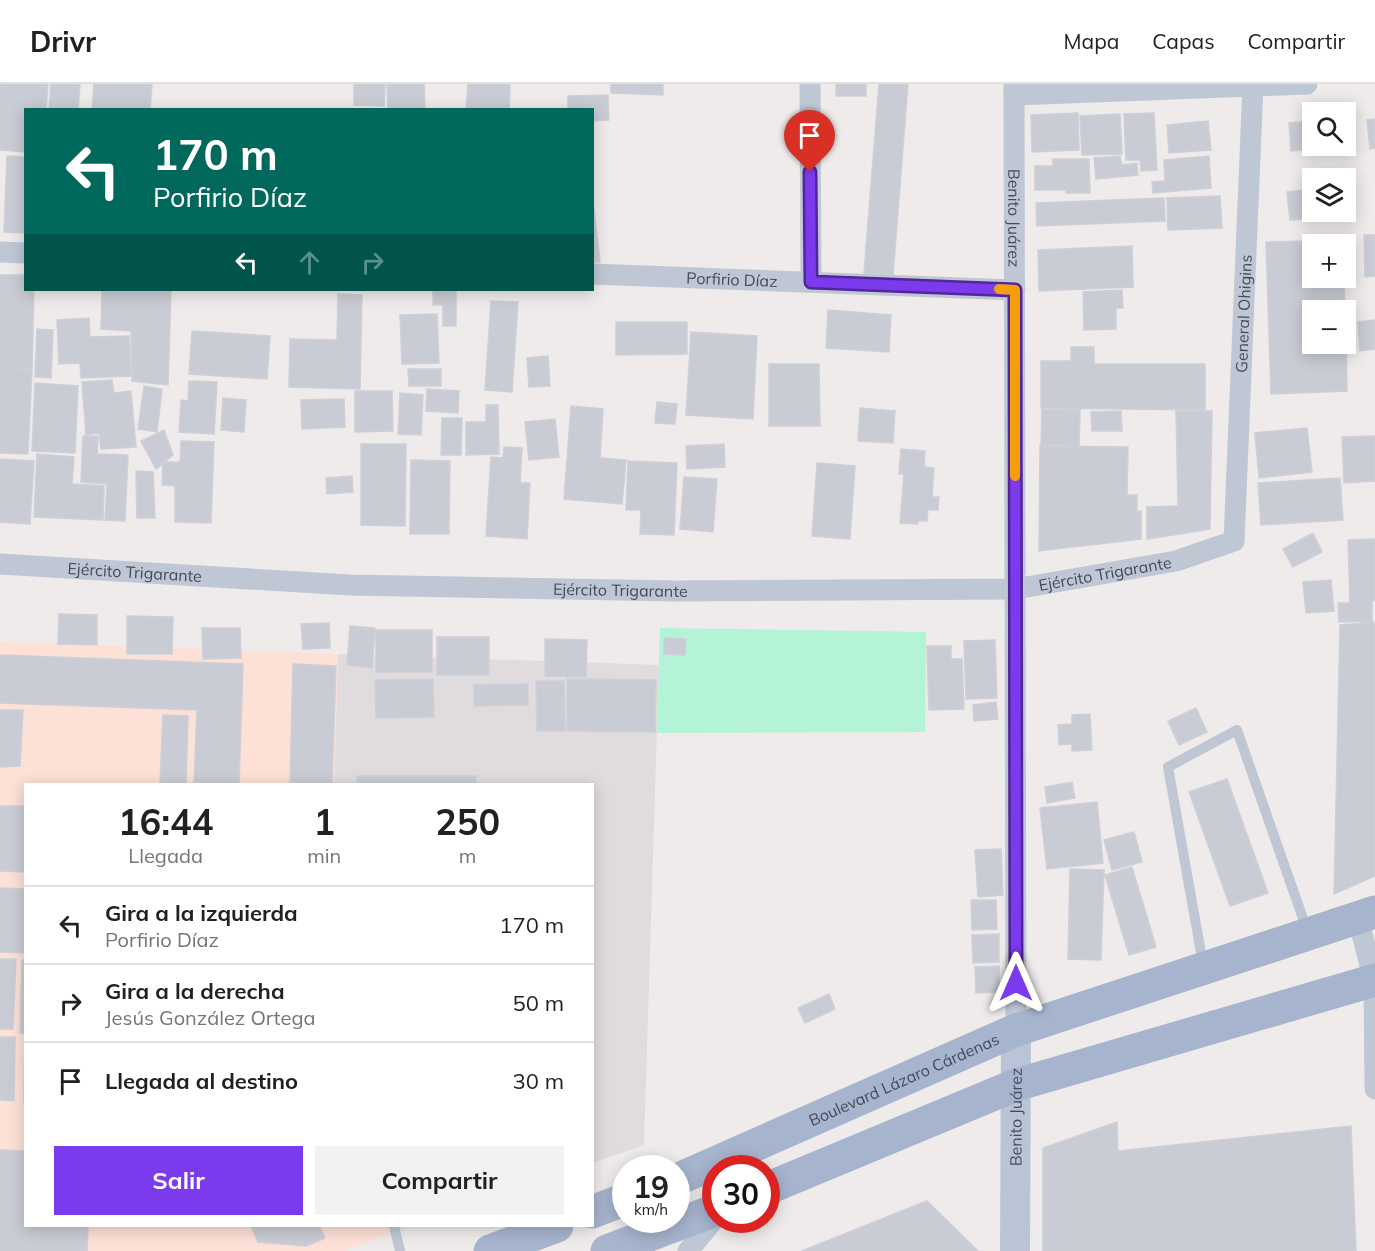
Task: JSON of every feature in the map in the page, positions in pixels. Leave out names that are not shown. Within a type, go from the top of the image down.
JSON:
[{"type":"main road","name":"Boulevard Lázaro Cárdenas","points":[[690,1174],[1016,1030],[1366,915]]},
{"type":"main road","points":[[780,1183],[1016,1085],[1374,981]]},
{"type":"main road","points":[[594,1211],[612,1204]]},
{"type":"main road","points":[[607,1251],[702,1215]]},
{"type":"main road","points":[[490,1251],[554,1227]]},
{"type":"street","points":[[810,84],[811,282]]},
{"type":"street","points":[[1014,89],[1307,84]]},
{"type":"street","name":"General Ohigins","points":[[1234,541],[1253,85]]},
{"type":"street","name":"Benito Juárez","points":[[1014,89],[1016,1251]]},
{"type":"street","points":[[0,252],[24,253]]},
{"type":"street","name":"Porfirio Díaz","points":[[594,274],[1015,290]]},
{"type":"street","name":"Ejército Trigarante","points":[[0,564],[350,585],[675,591],[1016,589],[1176,561],[1234,541]]},
{"type":"street","points":[[1366,915],[1374,981],[1375,1089]]},
{"type":"street","points":[[688,1251],[703,1233]]},
{"type":"lane","points":[[1204,969],[1168,767],[1237,730],[1308,933]]},
{"type":"lane","points":[[394,1227],[400,1251]]},
{"type":"shaded area","points":[[0,642],[338,654],[334,783],[24,783],[24,1227],[408,1227],[344,1251],[0,1251]]},
{"type":"shaded area","points":[[338,654],[659,665],[644,1145],[594,1163],[594,783],[334,783]]},
{"type":"green space","points":[[660,628],[926,632],[925,732],[657,733]]},
{"type":"building","points":[[0,84],[48,84],[46,108],[24,108],[24,152],[0,150]]},
{"type":"building","points":[[51,84],[80,84],[78,108],[49,108]]},
{"type":"building","points":[[94,84],[152,84],[150,108],[92,108]]},
{"type":"building","points":[[354,84],[385,84],[384,106],[354,105]]},
{"type":"building","points":[[387,84],[424,84],[425,108],[388,108]]},
{"type":"building","points":[[468,84],[510,84],[509,108],[466,108]]},
{"type":"building","points":[[611,84],[663,84],[663,95],[611,93]]},
{"type":"building","points":[[836,84],[866,84],[866,96],[836,96]]},
{"type":"building","points":[[879,84],[908,84],[893,275],[864,273]]},
{"type":"building","points":[[608,95],[609,120],[594,121],[594,108],[568,108],[568,96]]},
{"type":"building","points":[[1078,113],[1079,150],[1032,152],[1031,115]]},
{"type":"building","points":[[1154,113],[1157,170],[1141,171],[1140,160],[1126,160],[1124,114]]},
{"type":"building","points":[[1120,114],[1122,154],[1082,155],[1080,116]]},
{"type":"building","points":[[1375,119],[1375,148],[1370,149],[1367,120]]},
{"type":"building","points":[[1208,121],[1211,150],[1169,153],[1167,125]]},
{"type":"building","points":[[1302,122],[1302,150],[1291,151],[1289,123]]},
{"type":"building","points":[[7,156],[24,157],[24,233],[4,232]]},
{"type":"building","points":[[1120,156],[1122,165],[1137,163],[1138,175],[1096,179],[1094,158]]},
{"type":"building","points":[[1209,156],[1211,188],[1153,193],[1152,182],[1165,181],[1164,160]]},
{"type":"building","points":[[1053,159],[1089,159],[1090,193],[1035,190],[1035,166],[1053,166]]},
{"type":"building","points":[[1302,190],[1302,219],[1290,220],[1287,192]]},
{"type":"building","points":[[1220,196],[1222,228],[1168,230],[1167,198]]},
{"type":"building","points":[[1164,198],[1165,221],[1037,226],[1036,203]]},
{"type":"building","points":[[594,209],[600,262],[594,262]]},
{"type":"building","points":[[1364,235],[1375,235],[1375,276],[1365,277]]},
{"type":"building","points":[[1302,241],[1302,288],[1344,288],[1345,300],[1302,300],[1302,354],[1346,354],[1347,391],[1271,394],[1266,242]]},
{"type":"building","points":[[1132,246],[1133,287],[1039,291],[1038,250]]},
{"type":"building","points":[[0,275],[24,275],[24,291],[34,291],[32,369],[0,368]]},
{"type":"building","points":[[1122,290],[1123,308],[1116,308],[1116,329],[1084,330],[1083,292]]},
{"type":"building","points":[[102,291],[171,291],[168,385],[132,381],[131,331],[101,329]]},
{"type":"building","points":[[433,291],[456,291],[456,326],[443,326],[443,305],[433,305]]},
{"type":"building","points":[[338,294],[362,295],[360,389],[289,387],[290,339],[337,340]]},
{"type":"building","points":[[491,301],[518,302],[512,392],[485,390]]},
{"type":"building","points":[[828,310],[891,315],[889,352],[826,348]]},
{"type":"building","points":[[437,314],[439,363],[402,364],[400,315]]},
{"type":"building","points":[[89,318],[90,337],[129,336],[131,376],[81,378],[80,363],[59,364],[57,320]]},
{"type":"building","points":[[1375,320],[1375,349],[1360,351],[1358,322]]},
{"type":"building","points":[[616,322],[687,322],[687,354],[616,355]]},
{"type":"building","points":[[37,329],[53,330],[51,378],[35,377]]},
{"type":"building","points":[[192,331],[270,336],[267,379],[189,374]]},
{"type":"building","points":[[691,332],[757,336],[753,419],[686,415]]},
{"type":"building","points":[[1071,347],[1094,347],[1094,364],[1205,364],[1205,410],[1041,408],[1041,361],[1071,361]]},
{"type":"building","points":[[548,356],[550,386],[529,387],[527,358]]},
{"type":"building","points":[[769,364],[819,364],[820,426],[769,426]]},
{"type":"building","points":[[0,368],[32,369],[28,454],[0,453]]},
{"type":"building","points":[[408,369],[441,369],[441,386],[409,386]]},
{"type":"building","points":[[112,380],[114,393],[131,391],[136,447],[101,449],[99,433],[86,435],[82,382]]},
{"type":"building","points":[[189,381],[217,382],[214,434],[179,432],[181,400],[188,401]]},
{"type":"building","points":[[35,383],[78,386],[75,453],[32,451]]},
{"type":"building","points":[[144,386],[162,389],[157,432],[138,429]]},
{"type":"building","points":[[427,389],[459,391],[458,413],[426,411]]},
{"type":"building","points":[[355,391],[392,391],[393,431],[355,432]]},
{"type":"building","points":[[400,393],[423,395],[421,435],[398,434]]},
{"type":"building","points":[[223,398],[246,400],[244,432],[221,430]]},
{"type":"building","points":[[344,399],[345,427],[302,429],[301,400]]},
{"type":"building","points":[[657,402],[677,404],[675,424],[655,423]]},
{"type":"building","points":[[486,405],[498,405],[499,454],[466,455],[466,422],[486,422]]},
{"type":"building","points":[[571,406],[603,409],[600,458],[626,460],[622,504],[564,499]]},
{"type":"building","points":[[860,408],[895,411],[893,443],[858,441]]},
{"type":"building","points":[[1042,409],[1080,410],[1079,446],[1041,445]]},
{"type":"building","points":[[1121,411],[1122,431],[1092,431],[1091,412]]},
{"type":"building","points":[[1176,411],[1212,411],[1210,529],[1147,539],[1147,507],[1178,506]]},
{"type":"building","points":[[442,418],[462,418],[461,455],[441,455]]},
{"type":"building","points":[[555,419],[559,457],[529,460],[525,422]]},
{"type":"building","points":[[1307,428],[1312,472],[1259,478],[1255,433]]},
{"type":"building","points":[[164,430],[173,455],[156,469],[141,441]]},
{"type":"building","points":[[83,436],[98,436],[97,454],[128,455],[125,521],[105,520],[107,484],[81,482]]},
{"type":"building","points":[[1375,436],[1375,481],[1344,483],[1342,437]]},
{"type":"building","points":[[181,441],[214,442],[211,523],[175,522],[175,486],[162,485],[163,462],[180,462]]},
{"type":"building","points":[[361,444],[406,444],[405,526],[361,525]]},
{"type":"building","points":[[724,444],[725,467],[687,469],[686,446]]},
{"type":"building","points":[[1040,446],[1128,447],[1127,495],[1137,495],[1137,512],[1141,511],[1141,539],[1039,551]]},
{"type":"building","points":[[504,447],[522,448],[520,483],[530,483],[527,539],[486,536],[491,457],[503,458]]},
{"type":"building","points":[[901,449],[925,451],[924,467],[934,468],[932,497],[939,497],[938,510],[928,510],[927,521],[918,521],[918,524],[900,523],[904,474],[899,474]]},
{"type":"building","points":[[37,454],[74,457],[72,484],[104,486],[103,520],[34,517]]},
{"type":"building","points":[[0,459],[34,461],[30,524],[0,522]]},
{"type":"building","points":[[411,460],[450,461],[449,534],[410,534]]},
{"type":"building","points":[[628,461],[677,463],[674,535],[640,534],[641,510],[626,510]]},
{"type":"building","points":[[817,463],[855,466],[850,539],[812,536]]},
{"type":"building","points":[[136,471],[153,472],[155,518],[137,518]]},
{"type":"building","points":[[352,476],[353,492],[327,494],[326,478]]},
{"type":"building","points":[[684,477],[717,479],[713,532],[680,529]]},
{"type":"building","points":[[1340,478],[1343,520],[1261,525],[1258,483]]},
{"type":"building","points":[[1313,533],[1322,552],[1293,567],[1283,549]]},
{"type":"building","points":[[1375,539],[1375,601],[1372,601],[1372,621],[1339,622],[1338,603],[1350,603],[1348,540]]},
{"type":"building","points":[[1331,580],[1334,611],[1306,613],[1303,582]]},
{"type":"building","points":[[59,614],[97,615],[97,645],[58,644]]},
{"type":"building","points":[[127,616],[173,617],[172,654],[127,654]]},
{"type":"building","points":[[1375,622],[1375,876],[1334,894],[1340,625]]},
{"type":"building","points":[[329,623],[330,648],[303,649],[301,624]]},
{"type":"building","points":[[350,626],[375,628],[372,668],[347,665]]},
{"type":"building","points":[[202,628],[240,628],[241,658],[203,659]]},
{"type":"building","points":[[376,630],[432,630],[432,672],[376,672]]},
{"type":"building","points":[[437,637],[489,637],[489,675],[437,675]]},
{"type":"building","points":[[664,638],[686,639],[685,655],[664,654]]},
{"type":"building","points":[[545,639],[587,640],[586,677],[545,676]]},
{"type":"building","points":[[995,640],[997,698],[966,699],[964,641]]},
{"type":"building","points":[[927,646],[951,646],[951,659],[962,659],[964,709],[929,710]]},
{"type":"building","points":[[0,655],[243,664],[239,783],[194,783],[197,710],[0,703]]},
{"type":"building","points":[[293,664],[336,666],[332,783],[290,783]]},
{"type":"building","points":[[433,679],[434,717],[376,718],[375,680]]},
{"type":"building","points":[[567,679],[656,680],[655,732],[567,731]]},
{"type":"building","points":[[536,681],[564,681],[565,731],[537,731]]},
{"type":"building","points":[[528,684],[528,705],[474,706],[474,685]]},
{"type":"building","points":[[996,702],[998,719],[974,721],[973,705]]},
{"type":"building","points":[[1196,708],[1207,732],[1179,745],[1168,721]]},
{"type":"building","points":[[0,710],[23,710],[20,766],[0,767]]},
{"type":"building","points":[[1090,714],[1092,750],[1072,751],[1072,744],[1059,745],[1058,725],[1072,724],[1072,715]]},
{"type":"building","points":[[163,715],[188,716],[186,783],[160,783]]},
{"type":"building","points":[[357,776],[476,776],[476,783],[357,783]]},
{"type":"building","points":[[1227,779],[1268,893],[1230,906],[1189,792]]},
{"type":"building","points":[[1072,782],[1075,798],[1047,803],[1045,787]]},
{"type":"building","points":[[1097,802],[1103,863],[1047,869],[1040,808]]},
{"type":"building","points":[[0,806],[24,806],[24,872],[0,871]]},
{"type":"building","points":[[1134,832],[1142,862],[1112,870],[1104,840]]},
{"type":"building","points":[[1001,849],[1003,895],[978,897],[975,850]]},
{"type":"building","points":[[1132,867],[1156,947],[1129,955],[1105,875]]},
{"type":"building","points":[[1070,869],[1104,870],[1101,960],[1068,959]]},
{"type":"building","points":[[0,888],[24,889],[24,953],[0,952]]},
{"type":"building","points":[[971,900],[996,900],[997,929],[972,930]]},
{"type":"building","points":[[999,934],[999,962],[973,963],[972,935]]},
{"type":"building","points":[[0,959],[16,959],[13,1029],[0,1029]]},
{"type":"building","points":[[22,960],[24,960],[24,1034],[20,1033]]},
{"type":"building","points":[[999,966],[999,992],[976,993],[975,967]]},
{"type":"building","points":[[829,994],[835,1009],[805,1023],[798,1008]]},
{"type":"building","points":[[0,1037],[15,1037],[14,1101],[0,1100]]},
{"type":"building","points":[[1117,1122],[1118,1151],[1351,1126],[1356,1251],[1043,1251],[1043,1148]]},
{"type":"building","points":[[0,1150],[24,1151],[24,1227],[88,1227],[87,1251],[0,1251]]},
{"type":"building","points":[[927,1201],[978,1251],[802,1251]]},
{"type":"building","points":[[251,1227],[320,1227],[325,1238],[306,1246],[258,1242]]},
{"type":"slow traffic","points":[[999,289],[1015,290],[1015,476]]},
{"type":"route","points":[[810,172],[811,282],[1015,290],[1016,983]]}]
